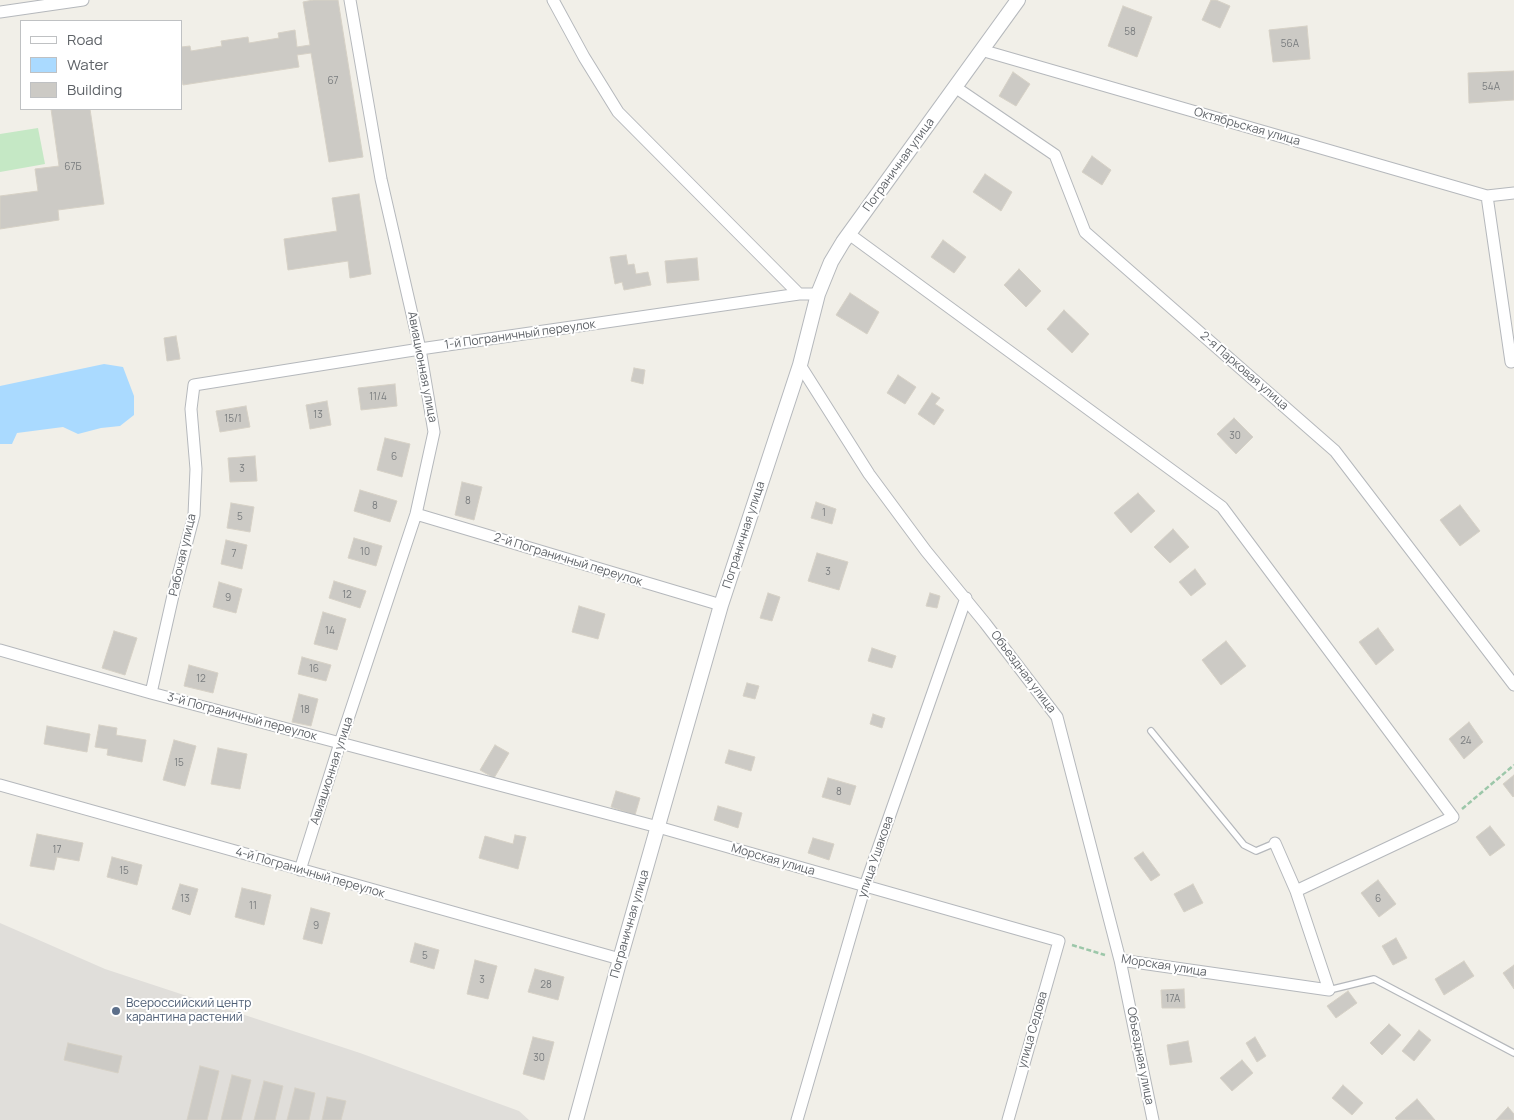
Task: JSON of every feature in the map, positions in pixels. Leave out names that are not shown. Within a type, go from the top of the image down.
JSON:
[{"type":"street","points":[[0,12],[64,1],[83,0]]},
{"type":"street","name":"Авиационная улица","points":[[300,870],[416,514],[434,432],[420,349],[382,179],[350,0]]},
{"type":"street","points":[[554,0],[584,57],[618,112],[799,294]]},
{"type":"street","name":"Пограничная улица","points":[[576,1120],[721,605],[800,365],[818,294],[831,262],[849,234],[1018,0]]},
{"type":"street","name":"Октябрьская улица","points":[[982,50],[1487,196],[1514,193]]},
{"type":"street","name":"2-я Парковая улица","points":[[955,87],[1055,155],[1085,232],[1335,451],[1514,685]]},
{"type":"street","points":[[1487,196],[1511,362]]},
{"type":"street","points":[[849,234],[1222,507],[1453,817],[1296,891]]},
{"type":"street","name":"1-й Пограничный переулок","points":[[194,385],[420,349],[799,294],[818,294]]},
{"type":"street","name":"Объездная улица","points":[[800,365],[869,474],[926,551],[966,598],[1057,717],[1120,960],[1153,1120]]},
{"type":"street","name":"Рабочая улица","points":[[151,693],[194,516],[196,469],[191,409],[194,385]]},
{"type":"street","name":"2-й Пограничный переулок","points":[[416,514],[721,605]]},
{"type":"street","name":"улица Ушакова","points":[[797,1120],[865,886],[966,598]]},
{"type":"street","name":"3-й Пограничный переулок","points":[[0,650],[151,693],[658,827]]},
{"type":"street","name":"4-й Пограничный переулок","points":[[0,785],[620,959]]},
{"type":"street","name":"Морская улица","points":[[658,827],[1059,941]]},
{"type":"street","points":[[1275,843],[1296,891],[1329,990]]},
{"type":"street","name":"улица Седова","points":[[1008,1120],[1059,941]]},
{"type":"street","name":"Морская улица","points":[[1120,960],[1329,990]]},
{"type":"lane","points":[[1151,731],[1244,845],[1256,851],[1275,843]]},
{"type":"lane","points":[[1329,990],[1374,980],[1514,1053]]},
{"type":"path","points":[[1453,817],[1514,765]]},
{"type":"path","name":"Морская улица","points":[[1059,941],[1120,960]]},
{"type":"shaded area","name":"Всероссийский центр карантина растений","points":[[0,923],[105,969],[360,1053],[519,1111],[529,1120],[0,1120]]},
{"type":"green space","points":[[38,128],[45,164],[0,172],[0,134]]},
{"type":"water","points":[[104,364],[123,367],[134,396],[134,415],[120,426],[101,428],[78,434],[63,427],[17,433],[12,444],[0,444],[0,386]]},
{"type":"building","points":[[338,0],[363,157],[329,162],[311,53],[297,55],[299,67],[183,85],[182,47],[190,46],[191,51],[222,46],[221,41],[248,37],[249,43],[279,38],[278,33],[295,30],[297,47],[310,45],[303,2]]},
{"type":"building","points":[[1211,0],[1216,0],[1230,6],[1220,28],[1202,20]]},
{"type":"building","points":[[1123,6],[1152,17],[1137,57],[1108,46]]},
{"type":"building","points":[[1307,26],[1310,59],[1273,62],[1269,30]]},
{"type":"building","points":[[1514,71],[1514,100],[1469,103],[1468,73]]},
{"type":"building","points":[[1013,72],[1030,84],[1016,106],[999,96]]},
{"type":"building","points":[[51,110],[90,110],[104,204],[58,210],[59,220],[0,229],[0,196],[38,191],[35,169],[59,166]]},
{"type":"building","points":[[1092,156],[1111,170],[1102,185],[1082,172]]},
{"type":"building","points":[[985,174],[1012,192],[1001,211],[973,192]]},
{"type":"building","points":[[359,194],[371,274],[350,278],[348,261],[288,270],[284,239],[337,231],[332,198]]},
{"type":"building","points":[[943,240],[966,257],[954,273],[931,257]]},
{"type":"building","points":[[626,255],[628,265],[634,264],[636,274],[648,272],[651,285],[624,290],[622,282],[615,284],[610,257]]},
{"type":"building","points":[[697,258],[699,280],[667,283],[665,261]]},
{"type":"building","points":[[1019,269],[1041,291],[1026,307],[1004,285]]},
{"type":"building","points":[[850,293],[879,312],[867,334],[836,315]]},
{"type":"building","points":[[1064,310],[1089,334],[1072,353],[1047,329]]},
{"type":"building","points":[[176,336],[180,359],[167,361],[164,338]]},
{"type":"building","points":[[634,368],[645,370],[643,384],[631,381]]},
{"type":"building","points":[[898,375],[916,387],[905,404],[887,393]]},
{"type":"building","points":[[395,384],[397,406],[361,410],[358,388]]},
{"type":"building","points":[[932,393],[940,398],[935,404],[944,410],[934,425],[918,414]]},
{"type":"building","points":[[327,401],[331,425],[310,429],[306,405]]},
{"type":"building","points":[[246,406],[250,427],[220,432],[216,411]]},
{"type":"building","points":[[1234,418],[1253,437],[1236,454],[1217,434]]},
{"type":"building","points":[[385,438],[410,444],[402,477],[377,470]]},
{"type":"building","points":[[255,456],[257,481],[230,482],[228,458]]},
{"type":"building","points":[[462,482],[482,487],[474,520],[455,515]]},
{"type":"building","points":[[360,490],[397,501],[390,522],[354,511]]},
{"type":"building","points":[[1138,493],[1155,511],[1131,533],[1114,513]]},
{"type":"building","points":[[816,502],[836,509],[832,524],[811,518]]},
{"type":"building","points":[[231,503],[254,507],[250,532],[227,528]]},
{"type":"building","points":[[1460,505],[1480,531],[1460,546],[1440,520]]},
{"type":"building","points":[[1173,529],[1189,547],[1170,563],[1154,547]]},
{"type":"building","points":[[354,538],[382,546],[376,566],[348,558]]},
{"type":"building","points":[[226,540],[247,545],[242,569],[221,564]]},
{"type":"building","points":[[817,553],[848,562],[839,590],[808,581]]},
{"type":"building","points":[[1195,569],[1206,584],[1191,596],[1179,582]]},
{"type":"building","points":[[334,581],[366,591],[360,608],[329,598]]},
{"type":"building","points":[[219,582],[242,589],[236,613],[213,607]]},
{"type":"building","points":[[768,593],[780,597],[772,621],[760,618]]},
{"type":"building","points":[[930,593],[940,596],[937,608],[926,606]]},
{"type":"building","points":[[579,606],[605,614],[598,639],[572,632]]},
{"type":"building","points":[[323,612],[346,619],[337,650],[314,644]]},
{"type":"building","points":[[1378,628],[1394,650],[1376,665],[1359,642]]},
{"type":"building","points":[[114,631],[137,638],[125,675],[102,668]]},
{"type":"building","points":[[1226,641],[1246,666],[1221,685],[1202,660]]},
{"type":"building","points":[[872,648],[896,656],[892,668],[868,661]]},
{"type":"building","points":[[302,657],[331,665],[326,681],[298,674]]},
{"type":"building","points":[[189,665],[218,673],[213,693],[184,686]]},
{"type":"building","points":[[747,683],[759,686],[755,699],[743,696]]},
{"type":"building","points":[[299,694],[318,699],[311,726],[292,722]]},
{"type":"building","points":[[873,714],[885,718],[882,728],[870,724]]},
{"type":"building","points":[[1469,722],[1483,742],[1464,759],[1449,739]]},
{"type":"building","points":[[99,725],[117,728],[116,735],[146,740],[142,762],[107,755],[108,749],[95,747]]},
{"type":"building","points":[[47,726],[90,734],[87,752],[44,744]]},
{"type":"building","points":[[174,740],[196,746],[185,786],[163,780]]},
{"type":"building","points":[[495,745],[509,753],[494,778],[480,770]]},
{"type":"building","points":[[218,748],[247,754],[240,789],[211,784]]},
{"type":"building","points":[[729,750],[755,757],[751,771],[725,763]]},
{"type":"building","points":[[1514,775],[1514,796],[1513,797],[1503,784]]},
{"type":"building","points":[[828,778],[856,786],[850,805],[822,797]]},
{"type":"building","points":[[616,791],[640,798],[635,815],[611,807]]},
{"type":"building","points":[[718,806],[742,813],[738,828],[714,820]]},
{"type":"building","points":[[1490,826],[1505,845],[1490,856],[1476,837]]},
{"type":"building","points":[[37,834],[83,843],[79,861],[57,857],[54,870],[30,866]]},
{"type":"building","points":[[515,835],[526,837],[518,869],[479,858],[485,836],[513,844]]},
{"type":"building","points":[[813,838],[834,844],[829,860],[808,853]]},
{"type":"building","points":[[1143,852],[1160,875],[1151,881],[1134,858]]},
{"type":"building","points":[[112,857],[142,865],[137,885],[107,877]]},
{"type":"building","points":[[1378,880],[1396,904],[1379,917],[1361,893]]},
{"type":"building","points":[[180,884],[198,889],[190,915],[172,909]]},
{"type":"building","points":[[1193,884],[1203,903],[1184,912],[1174,894]]},
{"type":"building","points":[[242,888],[271,895],[264,925],[235,917]]},
{"type":"building","points":[[311,908],[330,913],[322,944],[303,939]]},
{"type":"building","points":[[1396,938],[1407,958],[1393,965],[1382,946]]},
{"type":"building","points":[[415,943],[439,950],[434,969],[410,962]]},
{"type":"building","points":[[475,960],[497,966],[488,999],[467,994]]},
{"type":"building","points":[[1464,961],[1474,976],[1444,995],[1435,979]]},
{"type":"building","points":[[1514,965],[1514,989],[1503,973]]},
{"type":"building","points":[[535,969],[564,977],[558,1000],[528,992]]},
{"type":"building","points":[[1184,989],[1185,1008],[1162,1008],[1161,990]]},
{"type":"building","points":[[1348,991],[1357,1003],[1336,1018],[1327,1006]]},
{"type":"building","points":[[1389,1024],[1401,1035],[1382,1055],[1370,1043]]},
{"type":"building","points":[[1419,1030],[1431,1040],[1414,1061],[1402,1051]]},
{"type":"building","points":[[533,1037],[554,1042],[544,1080],[523,1074]]},
{"type":"building","points":[[1255,1037],[1266,1056],[1257,1062],[1246,1043]]},
{"type":"building","points":[[1188,1041],[1192,1062],[1170,1065],[1167,1045]]},
{"type":"building","points":[[68,1043],[122,1056],[118,1073],[64,1060]]},
{"type":"building","points":[[1242,1060],[1253,1073],[1232,1091],[1220,1078]]},
{"type":"building","points":[[200,1066],[219,1071],[207,1120],[187,1120]]},
{"type":"building","points":[[232,1075],[251,1080],[241,1120],[221,1120]]},
{"type":"building","points":[[264,1081],[283,1086],[275,1120],[254,1120]]},
{"type":"building","points":[[1343,1085],[1363,1103],[1352,1115],[1332,1098]]},
{"type":"building","points":[[295,1088],[315,1093],[309,1120],[287,1120]]},
{"type":"building","points":[[327,1097],[346,1101],[341,1120],[322,1120]]},
{"type":"building","points":[[1417,1099],[1435,1120],[1397,1120],[1395,1118]]},
{"type":"building","points":[[1508,1107],[1514,1114],[1514,1120],[1496,1120]]},
{"type":"place","name":"Всероссийский центр карантина растений","points":[[116,1011]]}]
